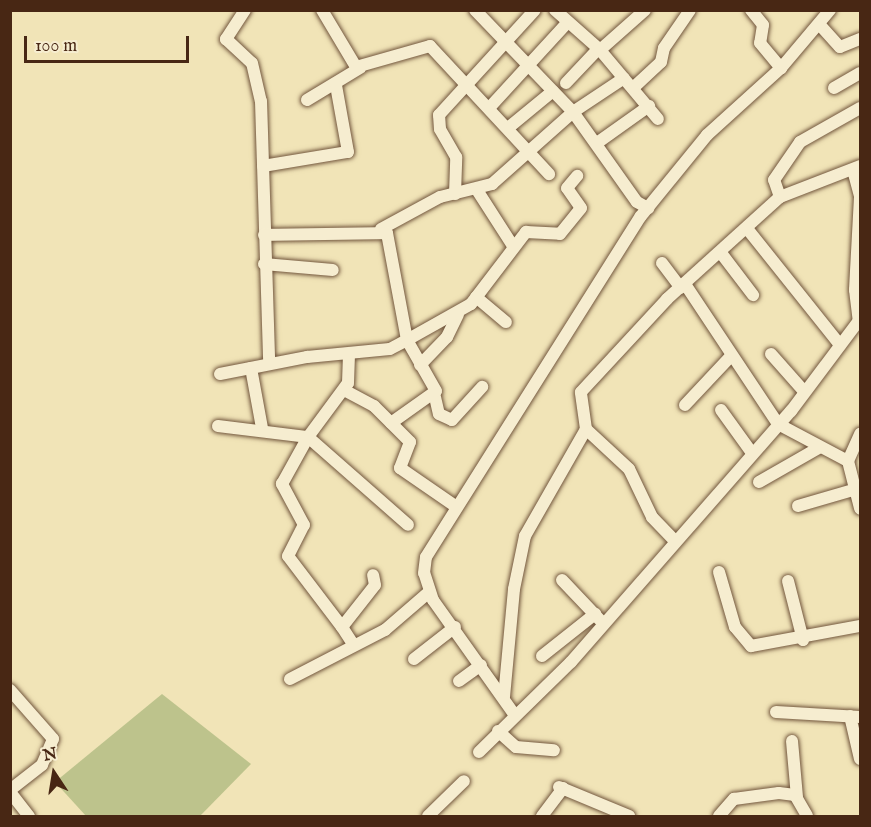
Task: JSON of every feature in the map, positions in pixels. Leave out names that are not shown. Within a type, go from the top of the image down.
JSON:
[{"type":"street","points":[[245,10],[226,39],[254,69],[263,166],[264,264],[269,363]]},
{"type":"street","points":[[475,10],[573,112],[638,202],[648,208]]},
{"type":"street","points":[[455,194],[456,157],[440,129],[439,115],[467,81],[508,43],[535,10]]},
{"type":"street","points":[[555,10],[599,50],[658,119]]},
{"type":"street","points":[[566,83],[599,50],[645,10]]},
{"type":"street","points":[[264,235],[381,229],[455,194],[477,190],[529,153],[573,112],[629,83],[661,62],[663,48],[690,10]]},
{"type":"street","points":[[751,10],[763,25],[760,43],[781,68]]},
{"type":"street","points":[[324,11],[348,59],[360,68]]},
{"type":"street","points":[[514,714],[429,592],[426,557],[455,507],[648,208],[707,135],[781,68],[823,16],[840,47],[861,39]]},
{"type":"street","points":[[490,107],[531,67],[568,22]]},
{"type":"street","points":[[308,100],[336,85],[360,68],[424,45],[467,81],[549,174]]},
{"type":"street","points":[[834,88],[861,73]]},
{"type":"street","points":[[263,166],[348,152],[336,85]]},
{"type":"street","points":[[507,128],[553,91]]},
{"type":"street","points":[[597,143],[649,106]]},
{"type":"street","points":[[780,197],[774,180],[800,142],[861,108]]},
{"type":"street","points":[[479,752],[599,619],[675,541],[778,424],[860,320],[855,298],[860,198],[857,168],[780,197],[749,231],[683,286],[585,386],[580,398],[586,429],[629,469],[652,517],[675,541]]},
{"type":"street","points":[[220,374],[269,363],[390,349],[458,314],[508,261],[513,246],[532,229],[560,234],[581,208],[567,188],[578,176]]},
{"type":"street","points":[[477,190],[513,246]]},
{"type":"street","points":[[381,229],[393,247],[406,339],[435,397],[440,414],[452,420],[482,387]]},
{"type":"street","points":[[749,231],[840,345]]},
{"type":"street","points":[[721,253],[753,295]]},
{"type":"street","points":[[662,262],[683,286],[778,424],[848,461]]},
{"type":"street","points":[[264,264],[333,270]]},
{"type":"street","points":[[476,297],[506,322]]},
{"type":"street","points":[[420,365],[447,336],[458,314]]},
{"type":"street","points":[[349,354],[344,390],[308,437],[282,484],[304,525],[288,556],[353,644]]},
{"type":"street","points":[[771,354],[803,390]]},
{"type":"street","points":[[685,405],[730,357]]},
{"type":"street","points":[[251,368],[262,428]]},
{"type":"street","points":[[344,390],[391,423],[410,442],[400,468],[455,507]]},
{"type":"street","points":[[391,423],[435,397]]},
{"type":"street","points":[[721,410],[752,453]]},
{"type":"street","points":[[218,426],[262,428],[308,437],[408,525]]},
{"type":"street","points":[[504,697],[514,589],[525,536],[586,429]]},
{"type":"street","points":[[861,434],[848,461],[861,508]]},
{"type":"street","points":[[759,482],[820,447]]},
{"type":"street","points":[[798,506],[856,489]]},
{"type":"street","points":[[719,572],[735,627],[751,646],[803,640],[861,626]]},
{"type":"street","points":[[342,627],[375,585],[373,575]]},
{"type":"street","points":[[562,580],[599,619]]},
{"type":"street","points":[[788,581],[803,640]]},
{"type":"street","points":[[290,679],[353,644],[385,630],[429,592]]},
{"type":"street","points":[[542,656],[599,619]]},
{"type":"street","points":[[414,659],[454,627]]},
{"type":"street","points":[[459,681],[481,664]]},
{"type":"street","points":[[10,690],[53,739],[42,765],[10,791],[29,816]]},
{"type":"street","points":[[776,712],[855,716],[861,759]]},
{"type":"street","points":[[498,731],[516,747],[554,750]]},
{"type":"street","points":[[792,741],[797,797],[807,816]]},
{"type":"street","points":[[428,816],[464,781]]},
{"type":"street","points":[[542,816],[561,788],[629,816]]},
{"type":"street","points":[[719,816],[734,799],[779,793],[797,797]]},
{"type":"green space","points":[[162,694],[251,764],[200,816],[86,816],[55,782]]}]
